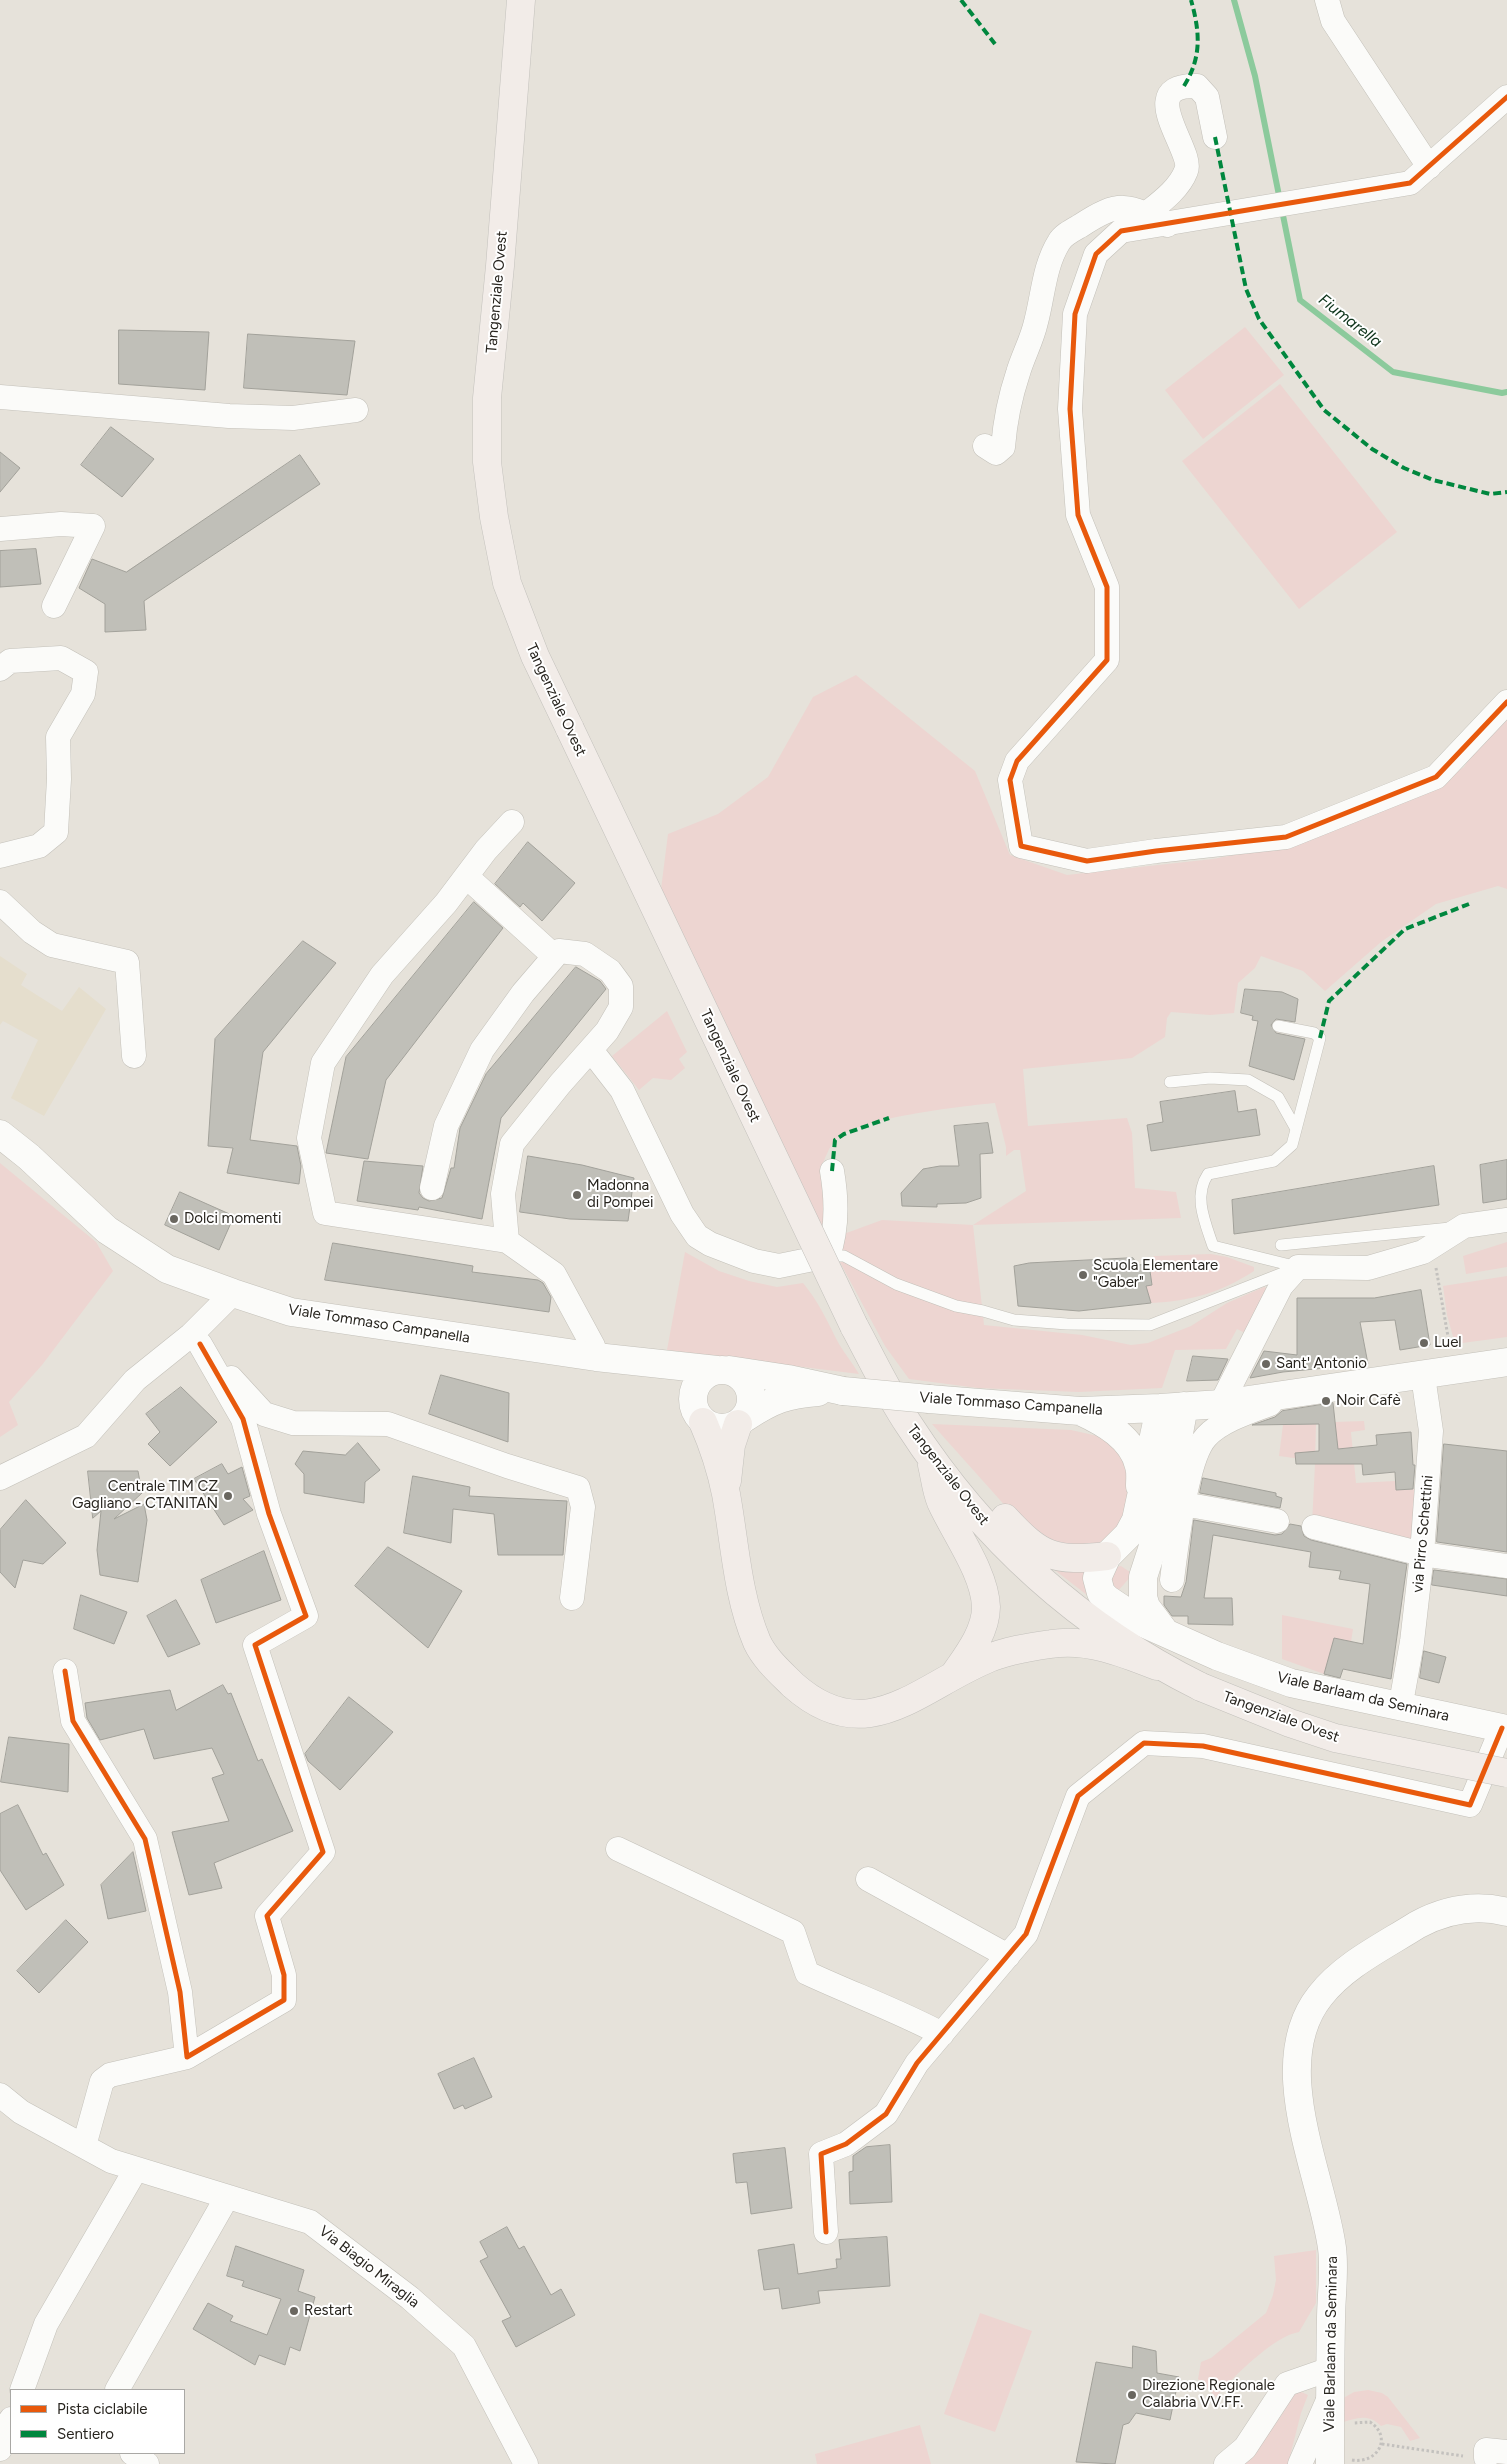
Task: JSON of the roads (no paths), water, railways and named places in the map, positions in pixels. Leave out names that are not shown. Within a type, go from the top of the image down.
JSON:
[{"type":"highway","name":"Tangenziale Ovest","points":[[521,0],[500,266],[487,398],[487,462],[494,517],[507,582],[535,656],[854,1326],[908,1424],[969,1506],[1036,1577],[1098,1628],[1157,1666],[1201,1687],[1290,1723],[1335,1738],[1507,1773]]},
{"type":"highway","points":[[698,1414],[726,1492],[740,1586],[757,1643],[770,1662],[806,1696],[831,1710],[863,1713],[883,1711],[918,1698],[986,1659],[1054,1644],[1104,1647],[1157,1666]]},
{"type":"highway","points":[[726,1492],[731,1445],[742,1421]]},
{"type":"highway","points":[[930,1456],[983,1495],[1029,1544],[1043,1552],[1056,1557],[1082,1559],[1106,1556]]},
{"type":"highway","points":[[930,1456],[940,1500],[976,1574],[982,1589],[986,1608],[978,1636],[953,1677]]},
{"type":"street","points":[[1327,0],[1333,21],[1429,167]]},
{"type":"street","points":[[1146,214],[1167,196],[1187,170],[1188,162],[1172,127],[1168,112],[1169,99],[1174,91],[1184,86],[1197,86],[1207,97],[1215,137]]},
{"type":"street","points":[[1507,98],[1410,183],[1167,225],[1121,231],[1096,254],[1075,314],[1070,409],[1078,515],[1107,587],[1107,660],[1017,761],[1010,780],[1021,846],[1087,861],[1156,851],[1286,837],[1436,777],[1507,702]]},
{"type":"street","points":[[985,446],[996,452],[1003,447],[1005,426],[1017,374],[1036,324],[1048,267],[1060,240],[1090,219],[1107,210],[1122,207],[1136,208],[1167,225]]},
{"type":"street","points":[[0,397],[228,416],[284,418],[356,410]]},
{"type":"street","points":[[0,529],[61,524],[93,526],[54,606]]},
{"type":"street","points":[[0,669],[10,661],[61,658],[86,672],[83,694],[58,737],[59,779],[56,832],[39,846],[0,856]]},
{"type":"street","points":[[512,822],[486,850],[446,903],[382,975],[323,1063],[309,1138],[325,1213],[507,1241],[554,1274],[593,1346],[596,1357]]},
{"type":"street","points":[[467,877],[554,956]]},
{"type":"street","points":[[0,902],[32,932],[52,945],[127,962],[134,1056]]},
{"type":"street","points":[[432,1188],[446,1126],[482,1050],[523,993],[559,950],[585,954],[610,971],[621,986],[621,1007],[607,1031],[512,1144],[503,1194],[507,1241]]},
{"type":"street","points":[[590,1050],[622,1090],[682,1214],[697,1236],[710,1244],[754,1262],[779,1266],[828,1256],[834,1239],[836,1196],[832,1171]]},
{"type":"street","name":"Viale Tommaso Campanella","points":[[0,1134],[29,1157],[107,1230],[167,1270],[291,1312],[596,1357],[788,1379],[843,1391],[1080,1411],[1221,1404],[1423,1376],[1507,1362]]},
{"type":"street","points":[[1176,1449],[1203,1418],[1221,1404],[1281,1286],[1298,1268],[1368,1268],[1423,1252],[1464,1226],[1507,1220]]},
{"type":"street","points":[[0,1478],[86,1436],[135,1380],[195,1339],[233,1293]]},
{"type":"street","points":[[195,1339],[264,1414],[293,1423],[388,1424],[507,1466],[578,1488],[583,1507],[572,1598]]},
{"type":"street","points":[[84,2146],[102,2081],[110,2075],[187,2057],[284,2000],[284,1975],[267,1916],[323,1852],[255,1645],[306,1616],[269,1514],[243,1419],[195,1339]]},
{"type":"street","name":"Viale Tommaso Campanella","points":[[632,1361],[671,1381],[680,1389],[698,1414]]},
{"type":"street","points":[[722,1370],[744,1379],[750,1388],[752,1398],[742,1421],[720,1429],[698,1414],[692,1397],[700,1380],[722,1370]]},
{"type":"street","name":"via Pirro Schettini","points":[[1403,1692],[1412,1642],[1422,1554],[1431,1431],[1423,1376]]},
{"type":"street","name":"Viale Tommaso Campanella","points":[[742,1421],[771,1401],[806,1393],[843,1391]]},
{"type":"street","points":[[1172,1580],[1184,1504],[1195,1453],[1207,1436],[1240,1416],[1300,1393]]},
{"type":"street","points":[[1143,1577],[1164,1508],[1176,1449],[1172,1407]]},
{"type":"street","points":[[1106,1556],[1128,1535],[1141,1504],[1172,1407]]},
{"type":"street","points":[[1080,1411],[1103,1422],[1119,1434],[1132,1451],[1139,1466],[1141,1504]]},
{"type":"street","points":[[1184,1504],[1276,1520]]},
{"type":"street","points":[[1314,1527],[1422,1554],[1507,1566]]},
{"type":"street","points":[[1106,1556],[1131,1559],[1141,1570],[1143,1597],[1146,1607],[1165,1633]]},
{"type":"street","name":"Viale Barlaam da Seminara","points":[[1106,1556],[1097,1578],[1101,1593],[1143,1623],[1217,1656],[1292,1683],[1505,1729]]},
{"type":"street","points":[[65,1671],[73,1721],[145,1839],[180,1992],[187,2057]]},
{"type":"street","points":[[826,2232],[821,2154],[846,2144],[886,2114],[917,2063],[1026,1934],[1078,1796],[1144,1743],[1203,1746],[1470,1805],[1505,1729]]},
{"type":"street","points":[[618,1848],[793,1932],[807,1973],[880,2006],[902,2013],[942,2034]]},
{"type":"street","points":[[868,1879],[1008,1956]]},
{"type":"street","name":"Viale Barlaam da Seminara","points":[[1340,2461],[1329,2398],[1332,2249],[1303,2126],[1297,2083],[1299,2046],[1310,2012],[1319,1996],[1334,1980],[1353,1966],[1429,1918],[1460,1910],[1479,1908],[1507,1912]]},
{"type":"street","name":"Via Biagio Miraglia","points":[[0,2095],[21,2112],[111,2161],[310,2222],[417,2304],[464,2346],[526,2464]]},
{"type":"street","points":[[22,2389],[46,2324],[136,2169]]},
{"type":"street","points":[[118,2389],[227,2197]]},
{"type":"street","points":[[1226,2464],[1244,2448],[1287,2384],[1330,2368]]},
{"type":"street","points":[[1300,2464],[1329,2398]]},
{"type":"street","points":[[0,2449],[10,2422]]},
{"type":"street","points":[[133,2454],[147,2464]]},
{"type":"lane","points":[[1278,1026],[1314,1033],[1320,1038],[1292,1145],[1274,1161],[1208,1174],[1201,1185],[1202,1215],[1213,1246],[1298,1268]]},
{"type":"lane","points":[[1170,1082],[1210,1078],[1248,1080],[1278,1097],[1296,1129]]},
{"type":"lane","points":[[1281,1245],[1464,1226]]},
{"type":"lane","points":[[828,1256],[844,1256],[896,1284],[956,1306],[983,1310],[1014,1320],[1067,1324],[1150,1325],[1298,1268]]},
{"type":"waterway","name":"Fiumarella","points":[[1234,0],[1255,76],[1300,300],[1393,372],[1502,393],[1507,392]]},
{"type":"place","name":"Madonna di Pompei","points":[[577,1195]]},
{"type":"place","name":"Dolci momenti","points":[[174,1219]]},
{"type":"place","name":"Scuola Elementare \"Gaber\"","points":[[1083,1275]]},
{"type":"place","name":"Luel","points":[[1424,1343]]},
{"type":"place","name":"Sant' Antonio","points":[[1266,1364]]},
{"type":"place","name":"Noir Cafè","points":[[1326,1401]]},
{"type":"place","name":"Centrale TIM CZ Gagliano - CTANITAN","points":[[228,1496]]},
{"type":"place","name":"Restart","points":[[294,2311]]},
{"type":"place","name":"Direzione Regionale Calabria VV.FF.","points":[[1132,2395]]}]
